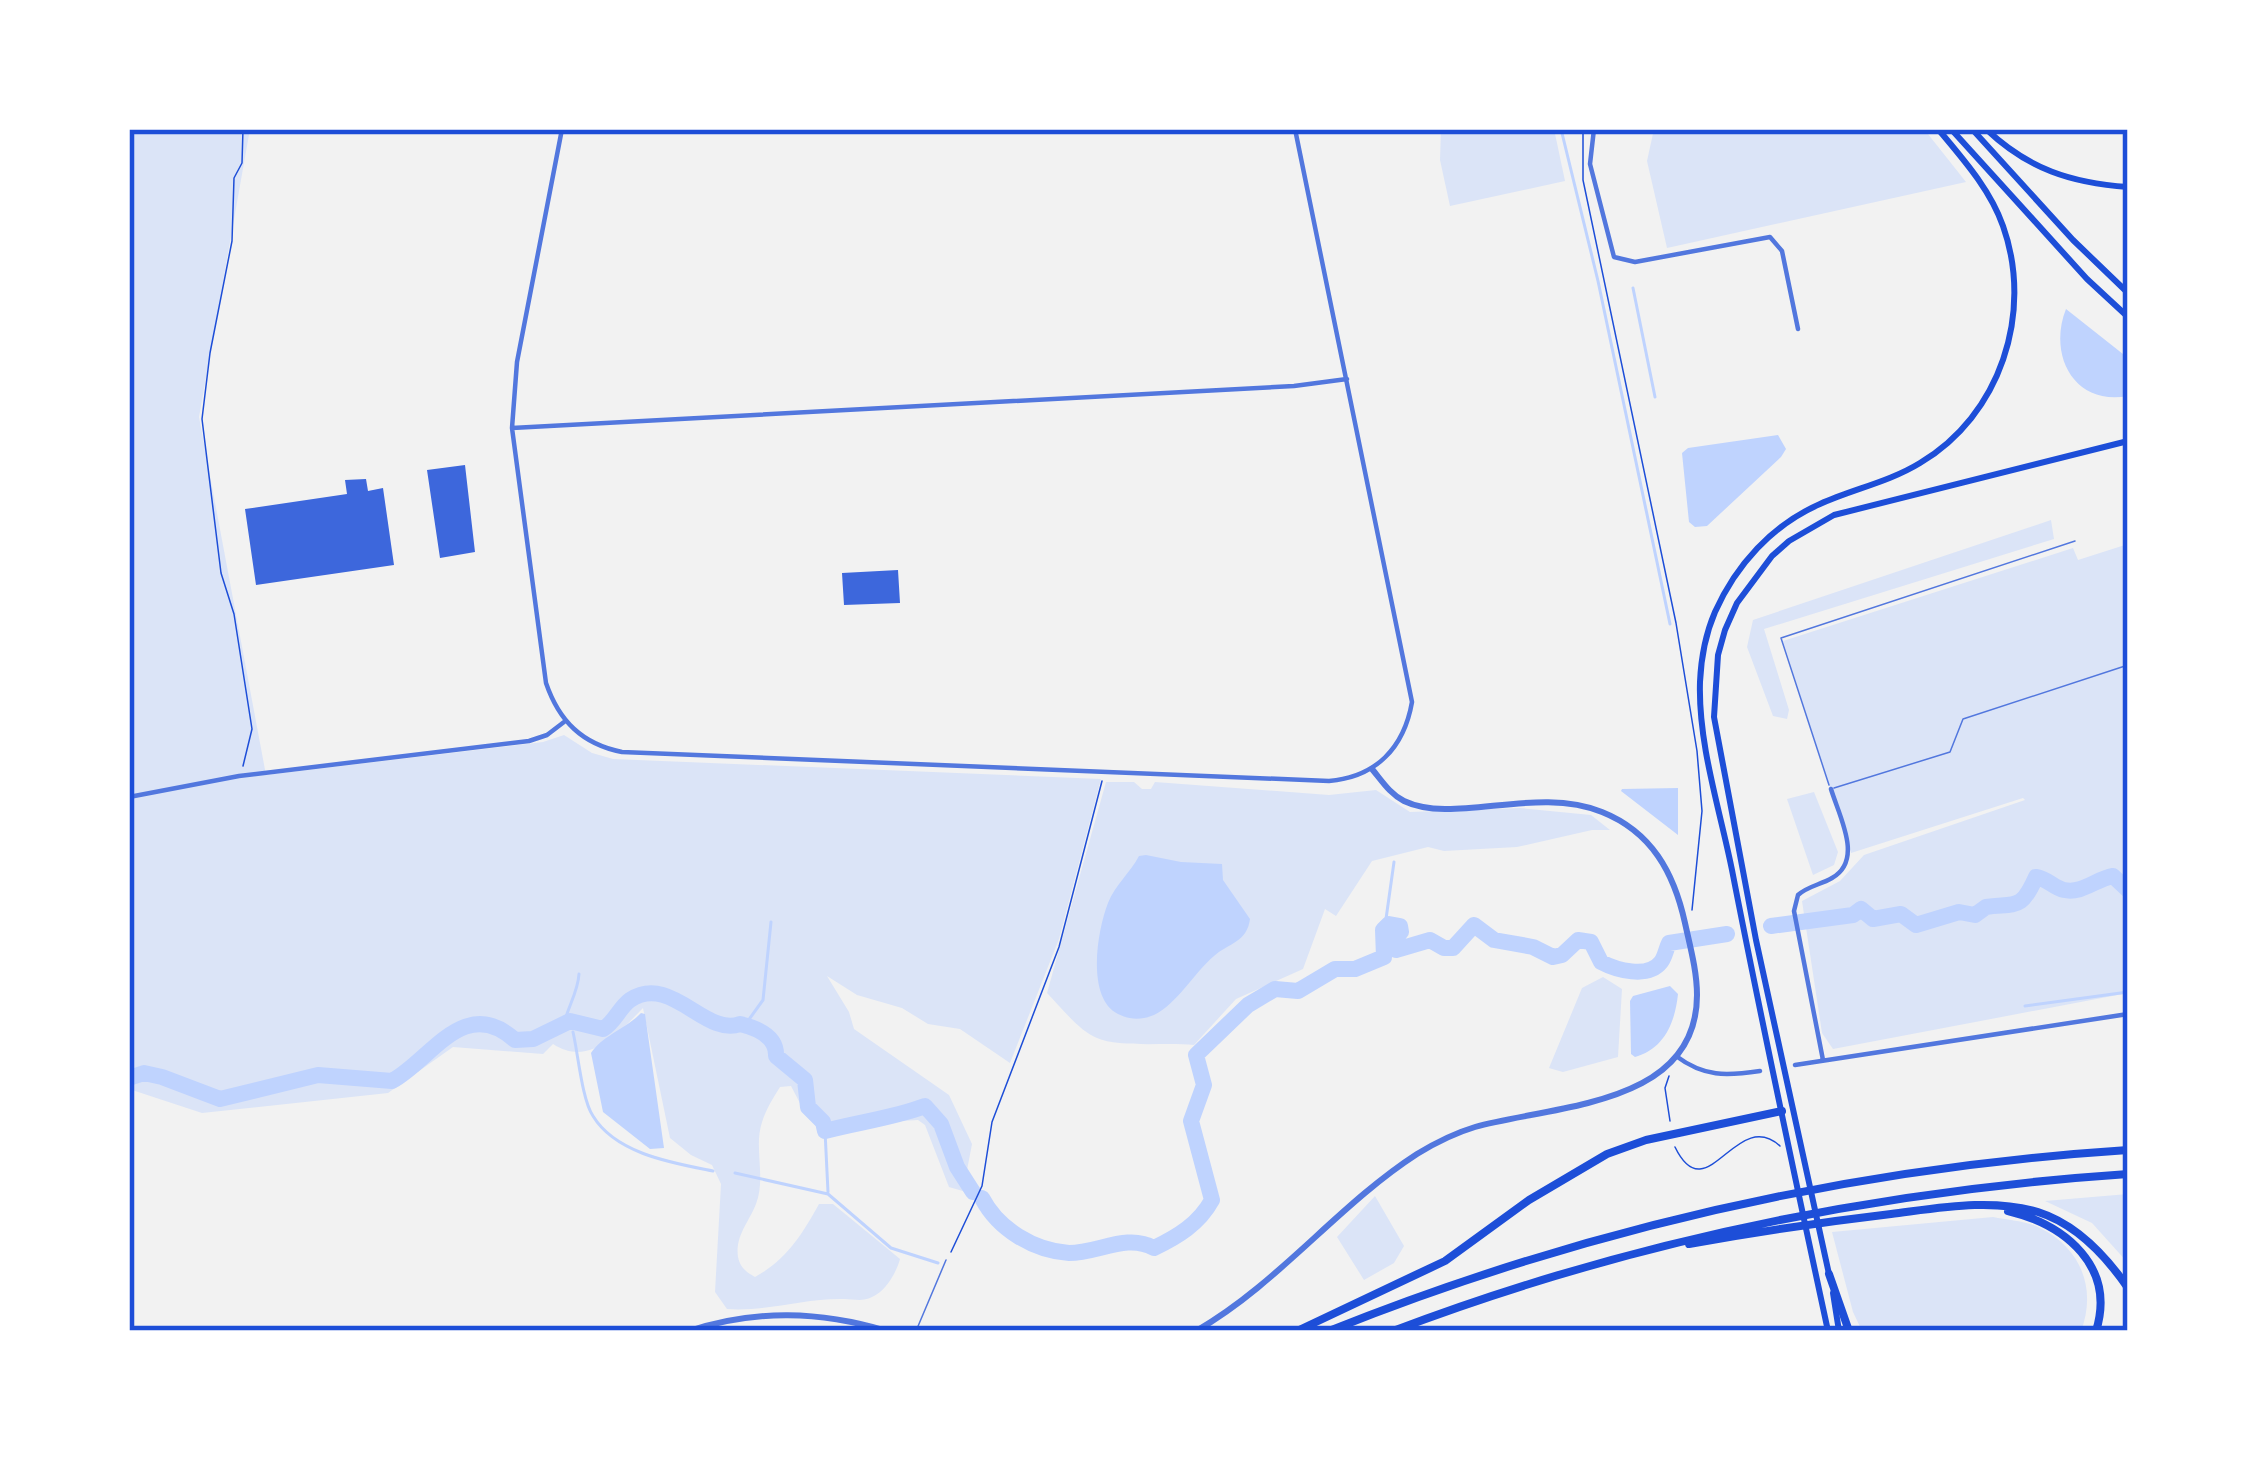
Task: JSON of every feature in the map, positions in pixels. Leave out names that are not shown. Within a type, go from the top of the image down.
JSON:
[{"type":"highway","points":[[1297,1331],[1445,1262],[1529,1200],[1607,1154],[1658,1137],[1782,1111]]},
{"type":"highway","points":[[1329,1331],[1492,1270],[1682,1215],[1892,1175],[2128,1150]]},
{"type":"highway","points":[[1394,1331],[1620,1256],[1724,1231],[1872,1202],[2036,1180],[2128,1174]]},
{"type":"highway","points":[[1620,1256],[1823,1222],[2014,1206],[2070,1227],[2097,1250],[2128,1288]]},
{"type":"highway","points":[[1965,1207],[2013,1212],[2066,1234],[2094,1268],[2100,1285],[2102,1306],[2096,1331]]},
{"type":"highway","points":[[1829,1274],[1850,1331]]},
{"type":"main road","points":[[1828,1331],[1702,718],[1703,652],[1732,578],[1768,538],[1818,504],[1898,476],[1924,461],[1977,412],[1996,379],[2013,315],[2012,256],[1982,185],[1938,129]]},
{"type":"main road","points":[[1951,129],[2087,279],[2128,317]]},
{"type":"main road","points":[[1972,129],[2128,293]]},
{"type":"main road","points":[[1986,129],[2041,170],[2128,187]]},
{"type":"main road","points":[[1839,1331],[1714,717],[1718,655],[1737,603],[1772,556],[1834,515],[2128,441]]},
{"type":"main road","points":[[1782,1111],[1795,1108]]},
{"type":"street","points":[[562,129],[518,362],[512,428],[546,683],[564,722],[590,742],[622,752],[1346,780],[1372,769],[1402,736],[1412,702],[1295,129]]},
{"type":"street","points":[[1594,129],[1591,164],[1614,257],[1635,262],[1770,237],[1782,251],[1798,329]]},
{"type":"street","points":[[512,428],[1294,386],[1347,379]]},
{"type":"street","points":[[129,797],[239,776],[529,741],[564,722]]},
{"type":"street","points":[[1196,1331],[1238,1303],[1432,1145],[1472,1128],[1639,1087],[1676,1056],[1690,1033],[1697,1002],[1678,890],[1646,838],[1584,804],[1551,800],[1429,808],[1396,796],[1372,769]]},
{"type":"street","points":[[1823,1060],[1795,916],[1798,896],[1844,869],[1848,860],[1831,789]]},
{"type":"street","points":[[1795,1065],[2128,1013]]},
{"type":"street","points":[[1676,1056],[1694,1069],[1718,1076],[1760,1071]]},
{"type":"street","points":[[689,1331],[749,1316],[786,1314],[887,1331]]},
{"type":"lane","points":[[2075,542],[1781,638],[1831,789],[1950,752],[1963,719],[2128,664]]},
{"type":"lane","points":[[916,1331],[946,1260]]},
{"type":"path","points":[[239,776],[253,729],[234,614],[221,573],[202,419],[232,241],[234,178],[242,163],[244,129]]},
{"type":"path","points":[[1583,129],[1583,180],[1676,623],[1697,752],[1702,811],[1692,917]]},
{"type":"path","points":[[946,1260],[982,1186],[992,1122],[1059,947],[1104,772]]},
{"type":"path","points":[[1674,1144],[1682,1160],[1698,1168],[1715,1165],[1737,1143],[1754,1135],[1771,1138],[1783,1151]]},
{"type":"shaded area","points":[[129,129],[250,129],[199,417],[266,775],[543,742],[564,735],[592,753],[613,759],[1101,779],[1059,939],[1010,1063],[960,1029],[928,1024],[902,1008],[857,995],[827,976],[854,1029],[949,1095],[972,1144],[963,1191],[949,1187],[925,1125],[918,1120],[819,1126],[791,1086],[780,1087],[766,1111],[759,1139],[758,1196],[739,1242],[742,1266],[755,1277],[766,1270],[792,1246],[819,1204],[833,1204],[900,1259],[890,1281],[877,1294],[861,1300],[727,1309],[715,1292],[721,1184],[712,1165],[670,1138],[643,1008],[603,1044],[579,1052],[553,1044],[543,1054],[453,1047],[388,1093],[202,1113],[129,1089]]},
{"type":"shaded area","points":[[1441,129],[1554,129],[1565,181],[1450,206],[1440,160]]},
{"type":"shaded area","points":[[1654,129],[1924,129],[1966,182],[1667,248],[1647,161]]},
{"type":"shaded area","points":[[2051,520],[2054,539],[1764,629],[1789,710],[1787,719],[1773,716],[1747,647],[1753,620]]},
{"type":"shaded area","points":[[2128,544],[2128,993],[1833,1049],[1822,1033],[1802,901],[1840,881],[1864,855],[2025,800],[1851,853],[1783,641],[2073,548],[2078,560]]},
{"type":"shaded area","points":[[1106,782],[1134,782],[1142,789],[1151,789],[1155,782],[1329,795],[1376,790],[1410,812],[1520,808],[1591,815],[1610,830],[1517,847],[1444,851],[1428,847],[1372,861],[1336,916],[1325,909],[1303,969],[1236,999],[1194,1045],[1118,1043],[1084,1030],[1047,993]]},
{"type":"shaded area","points":[[1814,792],[1838,852],[1834,865],[1813,875],[1787,799]]},
{"type":"shaded area","points":[[1603,977],[1622,989],[1618,1057],[1563,1072],[1549,1068],[1582,988]]},
{"type":"shaded area","points":[[2128,1194],[2128,1263],[2092,1223],[2045,1201]]},
{"type":"shaded area","points":[[1375,1196],[1404,1246],[1394,1263],[1364,1280],[1337,1237]]},
{"type":"shaded area","points":[[1993,1217],[2040,1228],[2075,1258],[2086,1285],[2081,1331],[1862,1331],[1832,1232]]},
{"type":"water","points":[[2066,309],[2128,358],[2128,396],[2093,393],[2070,373],[2060,343]]},
{"type":"water","points":[[1778,435],[1786,449],[1781,457],[1707,526],[1689,522],[1682,453],[1688,448]]},
{"type":"water","points":[[1678,788],[1678,835],[1621,791],[1622,789]]},
{"type":"water","points":[[1139,856],[1222,864],[1223,880],[1250,919],[1241,937],[1214,956],[1170,1004],[1154,1015],[1136,1019],[1118,1014],[1101,994],[1098,946],[1111,897]]},
{"type":"water","points":[[1670,986],[1678,994],[1671,1025],[1654,1048],[1635,1057],[1631,1054],[1630,1001],[1633,996]]},
{"type":"water","points":[[645,1014],[664,1148],[650,1149],[603,1112],[591,1053]]},
{"type":"building","points":[[465,465],[475,552],[440,558],[427,470]]},
{"type":"building","points":[[366,479],[368,491],[383,488],[394,565],[256,585],[245,509],[347,494],[345,480]]},
{"type":"building","points":[[898,570],[900,603],[844,605],[842,573]]},
{"type":"waterway","points":[[1561,129],[1670,624]]},
{"type":"waterway","points":[[1633,288],[1655,397]]},
{"type":"waterway","points":[[1385,926],[1394,862]]},
{"type":"waterway","points":[[1771,926],[1853,915],[1861,909],[1873,919],[1901,914],[1916,925],[1959,912],[1975,915],[1986,907],[2021,900],[2036,877],[2071,891],[2113,876],[2128,890]]},
{"type":"waterway","points":[[745,1025],[763,1000],[771,922]]},
{"type":"waterway","points":[[982,1198],[1007,1228],[1030,1243],[1056,1251],[1080,1252],[1133,1242],[1154,1248],[1179,1234],[1212,1200],[1191,1121],[1204,1085],[1196,1055],[1248,1005],[1275,989],[1298,991],[1335,969],[1355,969],[1384,957],[1383,930],[1389,924],[1400,926],[1401,932],[1392,940],[1396,950],[1430,940],[1453,948],[1474,925],[1494,940],[1533,947],[1553,957],[1578,940],[1591,942],[1601,962],[1632,971],[1655,967],[1669,943],[1727,934]]},
{"type":"waterway","points":[[564,1024],[579,974]]},
{"type":"waterway","points":[[2025,1006],[2128,992]]},
{"type":"waterway","points":[[129,1078],[144,1073],[162,1077],[220,1099],[318,1075],[392,1081],[464,1027],[497,1028],[515,1040],[533,1039],[570,1021],[603,1029],[630,1000],[660,994],[714,1022],[740,1024],[765,1034],[776,1056],[805,1080],[808,1107],[825,1131],[925,1106],[941,1124],[957,1167],[973,1192]]},
{"type":"waterway","points":[[573,1032],[586,1099],[603,1129],[647,1155],[713,1171]]},
{"type":"waterway","points":[[825,1131],[828,1192]]},
{"type":"waterway","points":[[735,1173],[828,1194],[891,1248],[938,1263]]}]
